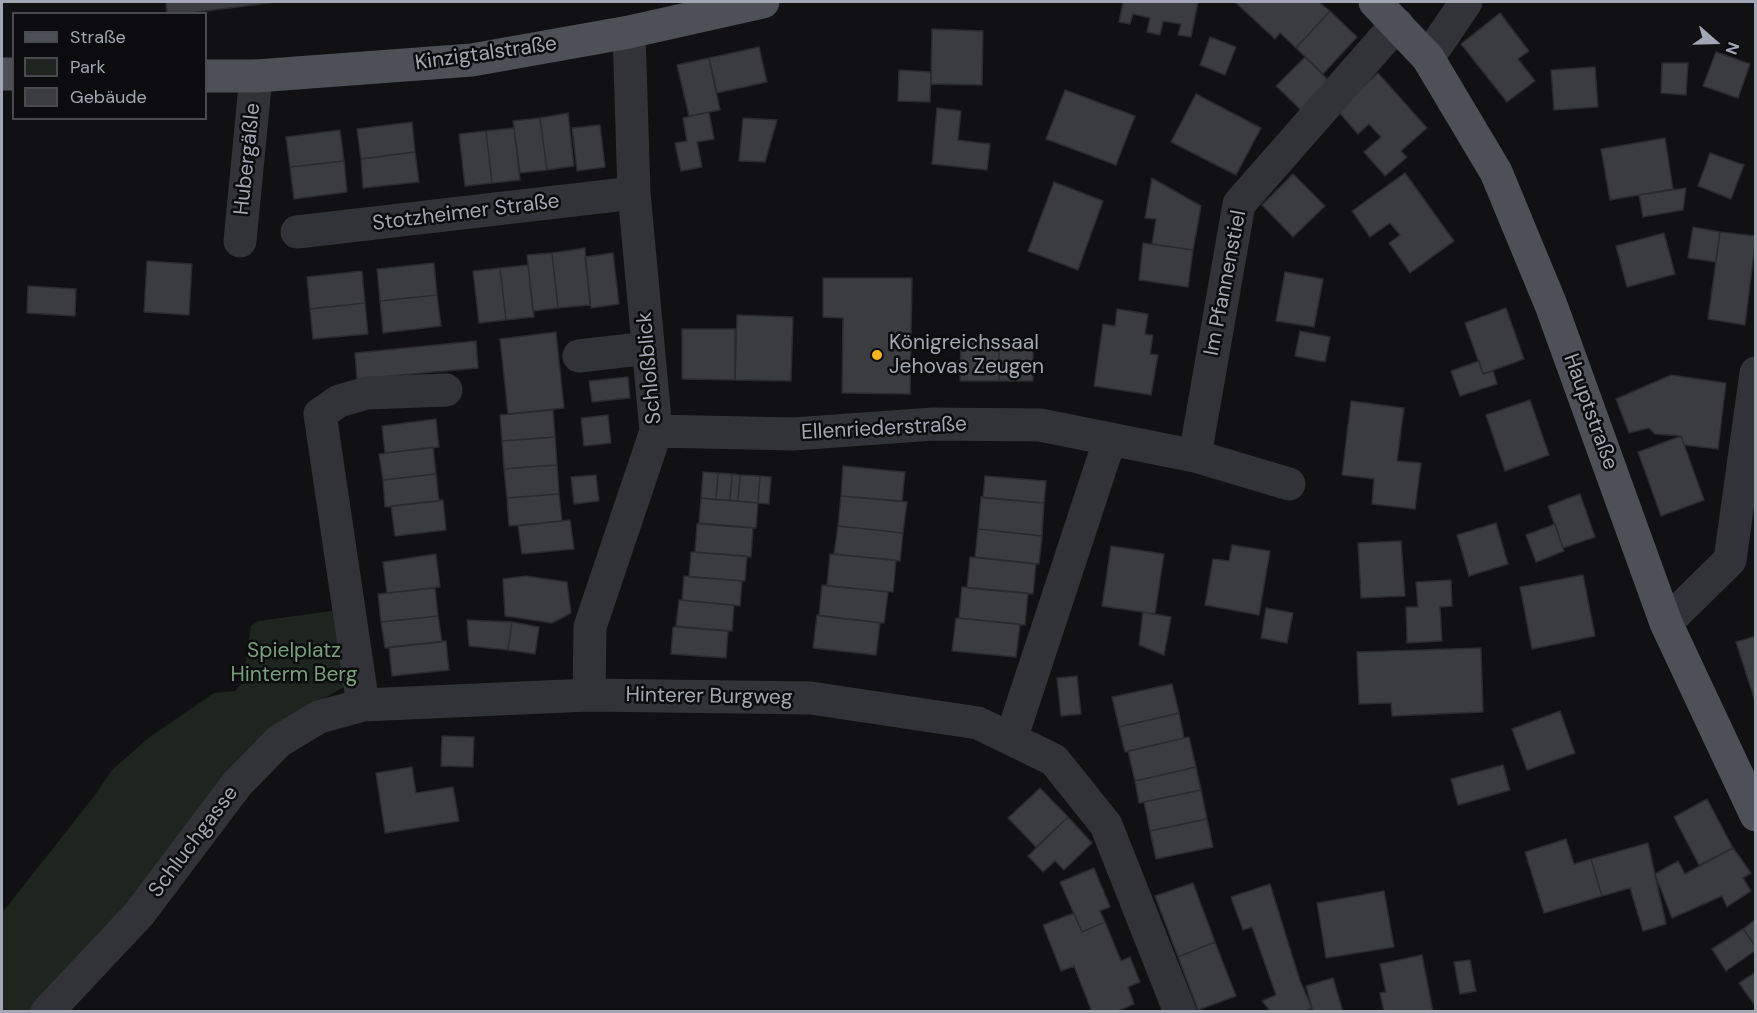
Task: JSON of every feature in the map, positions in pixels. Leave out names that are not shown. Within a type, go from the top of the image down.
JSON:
[{"type":"main road","name":"Kinzigtalstraße","points":[[207,76],[256,76],[472,60],[629,32],[763,2]]},
{"type":"main road","name":"Hauptstraße","points":[[1387,13],[1428,58],[1496,172],[1551,305],[1666,623],[1755,815]]},
{"type":"street","points":[[1428,58],[1466,2]]},
{"type":"street","name":"Im Pfannenstiel","points":[[1195,456],[1239,204],[1387,13]]},
{"type":"street","name":"Schloßblick","points":[[590,695],[591,627],[656,431],[634,193],[629,32]]},
{"type":"street","name":"Hubergäßle","points":[[240,241],[256,76]]},
{"type":"street","name":"Stotzheimer Straße","points":[[297,232],[634,193]]},
{"type":"street","points":[[579,356],[648,348]]},
{"type":"street","points":[[1666,623],[1743,563],[1755,373]]},
{"type":"street","points":[[363,705],[320,414],[339,401],[368,393],[446,390]]},
{"type":"street","name":"Ellenriederstraße","points":[[656,431],[793,434],[933,424],[1040,425],[1195,456],[1289,484]]},
{"type":"street","points":[[1011,739],[1110,439]]},
{"type":"street","name":"Hinterer Burgweg","points":[[363,705],[590,695],[811,698],[978,723],[1054,760],[1106,825],[1180,1011]]},
{"type":"street","name":"Schluchgasse","points":[[47,1011],[139,914],[237,783],[279,741],[320,717],[363,705]]},
{"type":"green space","name":"Spielplatz Hinterm Berg","points":[[339,610],[351,683],[269,730],[197,822],[37,1011],[2,1011],[2,913],[112,770],[151,736],[214,693],[235,691],[243,682],[251,626],[258,621]]},
{"type":"building","points":[[166,2],[276,2],[198,12],[167,12]]},
{"type":"building","points":[[1123,2],[1198,2],[1191,37],[1178,35],[1181,24],[1163,21],[1160,35],[1147,32],[1150,18],[1133,14],[1130,24],[1119,22]]},
{"type":"building","points":[[1235,2],[1319,2],[1330,11],[1296,48],[1280,33],[1275,39]]},
{"type":"building","points":[[1330,11],[1357,37],[1323,74],[1296,48]]},
{"type":"building","points":[[1500,13],[1529,51],[1518,59],[1535,81],[1507,102],[1461,44]]},
{"type":"building","points":[[932,29],[983,31],[982,85],[931,84]]},
{"type":"building","points":[[1210,37],[1236,47],[1225,75],[1200,65]]},
{"type":"building","points":[[759,47],[767,82],[717,93],[709,58]]},
{"type":"building","points":[[1716,52],[1750,64],[1738,98],[1703,86]]},
{"type":"building","points":[[1305,57],[1331,83],[1303,112],[1276,86]]},
{"type":"building","points":[[709,58],[720,110],[689,116],[677,65]]},
{"type":"building","points":[[1662,63],[1688,63],[1686,95],[1661,93]]},
{"type":"building","points":[[1595,67],[1598,107],[1554,110],[1551,70]]},
{"type":"building","points":[[899,70],[931,72],[930,102],[898,101]]},
{"type":"building","points":[[1378,73],[1427,128],[1401,151],[1407,157],[1385,176],[1364,152],[1381,137],[1369,124],[1358,134],[1337,110]]},
{"type":"building","points":[[1065,90],[1135,116],[1116,165],[1046,139]]},
{"type":"building","points":[[1196,94],[1261,128],[1236,175],[1171,142]]},
{"type":"building","points":[[937,108],[961,111],[958,140],[990,144],[987,170],[932,164]]},
{"type":"building","points":[[709,112],[714,139],[697,142],[702,167],[681,171],[675,143],[687,141],[683,118]]},
{"type":"building","points":[[568,113],[574,166],[547,170],[540,118]]},
{"type":"building","points":[[540,118],[547,170],[520,173],[513,121]]},
{"type":"building","points":[[743,118],[777,120],[765,162],[739,161]]},
{"type":"building","points":[[412,122],[415,152],[361,159],[357,129]]},
{"type":"building","points":[[600,125],[605,167],[577,171],[572,128]]},
{"type":"building","points":[[514,128],[520,180],[492,183],[486,131]]},
{"type":"building","points":[[340,130],[344,161],[290,167],[286,137]]},
{"type":"building","points":[[486,131],[492,183],[465,186],[459,134]]},
{"type":"building","points":[[1665,138],[1673,189],[1610,200],[1601,149]]},
{"type":"building","points":[[415,152],[419,182],[363,188],[361,159]]},
{"type":"building","points":[[1710,153],[1744,165],[1731,199],[1698,186]]},
{"type":"building","points":[[344,161],[347,192],[294,199],[290,167]]},
{"type":"building","points":[[1405,173],[1454,241],[1410,273],[1389,243],[1400,235],[1390,223],[1370,237],[1352,211]]},
{"type":"building","points":[[1293,174],[1325,206],[1293,237],[1262,205]]},
{"type":"building","points":[[1152,178],[1201,206],[1193,250],[1152,244],[1156,219],[1145,218]]},
{"type":"building","points":[[1054,182],[1103,201],[1078,270],[1028,251]]},
{"type":"building","points":[[1686,188],[1683,210],[1643,217],[1639,195]]},
{"type":"building","points":[[1693,227],[1720,232],[1716,262],[1688,258]]},
{"type":"building","points":[[1720,232],[1756,236],[1745,325],[1708,319]]},
{"type":"building","points":[[1664,233],[1675,274],[1627,287],[1616,246]]},
{"type":"building","points":[[1143,243],[1193,250],[1188,287],[1139,280]]},
{"type":"building","points":[[585,248],[590,305],[558,308],[552,253]]},
{"type":"building","points":[[552,253],[558,308],[533,311],[527,255]]},
{"type":"building","points":[[613,253],[619,304],[591,308],[585,257]]},
{"type":"building","points":[[147,261],[192,264],[189,315],[144,312]]},
{"type":"building","points":[[434,263],[437,295],[380,301],[377,269]]},
{"type":"building","points":[[528,265],[534,317],[506,320],[500,268]]},
{"type":"building","points":[[500,268],[506,320],[479,323],[473,271]]},
{"type":"building","points":[[362,271],[365,303],[310,309],[307,277]]},
{"type":"building","points":[[1285,272],[1323,279],[1314,327],[1276,321]]},
{"type":"building","name":"Königreichssaal Jehovas Zeugen","points":[[823,278],[912,278],[910,394],[842,393],[843,318],[823,317]]},
{"type":"building","points":[[28,286],[76,289],[75,316],[27,313]]},
{"type":"building","points":[[437,295],[441,326],[383,333],[380,301]]},
{"type":"building","points":[[365,303],[368,334],[313,339],[310,309]]},
{"type":"building","points":[[1506,308],[1524,359],[1483,374],[1465,323]]},
{"type":"building","points":[[1117,309],[1148,314],[1145,334],[1153,335],[1150,354],[1158,355],[1151,395],[1094,386],[1103,324],[1115,326]]},
{"type":"building","points":[[737,315],[793,317],[791,381],[735,380]]},
{"type":"building","points":[[682,329],[735,329],[735,380],[682,379]]},
{"type":"building","points":[[1300,331],[1330,337],[1325,362],[1295,356]]},
{"type":"building","points":[[556,332],[564,408],[508,414],[500,339]]},
{"type":"building","points":[[961,340],[999,340],[999,381],[960,381]]},
{"type":"building","points":[[999,340],[1033,340],[1033,381],[999,381]]},
{"type":"building","points":[[476,341],[478,368],[357,379],[355,353]]},
{"type":"building","points":[[1479,361],[1483,374],[1493,371],[1497,384],[1460,396],[1451,371]]},
{"type":"building","points":[[1671,375],[1726,383],[1718,449],[1684,445],[1681,436],[1655,434],[1649,428],[1629,433],[1616,399]]},
{"type":"building","points":[[628,377],[630,398],[592,402],[589,381]]},
{"type":"building","points":[[1530,400],[1549,455],[1505,471],[1486,415]]},
{"type":"building","points":[[1351,401],[1404,408],[1397,461],[1421,463],[1415,509],[1372,504],[1374,479],[1342,475]]},
{"type":"building","points":[[553,410],[555,437],[502,441],[500,415]]},
{"type":"building","points":[[608,415],[611,443],[584,446],[581,418]]},
{"type":"building","points":[[436,419],[439,447],[385,453],[382,426]]},
{"type":"building","points":[[1681,436],[1704,500],[1661,516],[1638,452]]},
{"type":"building","points":[[555,437],[557,465],[504,469],[502,441]]},
{"type":"building","points":[[433,447],[436,474],[383,480],[379,454]]},
{"type":"building","points":[[557,465],[559,494],[507,498],[504,469]]},
{"type":"building","points":[[843,466],[905,472],[902,501],[841,496]]},
{"type":"building","points":[[703,472],[718,473],[716,500],[701,498]]},
{"type":"building","points":[[718,473],[732,474],[730,500],[716,500]]},
{"type":"building","points":[[436,474],[439,501],[385,507],[383,480]]},
{"type":"building","points":[[732,474],[740,475],[738,501],[730,500]]},
{"type":"building","points":[[596,475],[599,501],[574,504],[571,477]]},
{"type":"building","points":[[740,475],[760,476],[758,503],[738,501]]},
{"type":"building","points":[[760,476],[771,477],[769,504],[758,503]]},
{"type":"building","points":[[985,476],[1046,481],[1044,503],[983,498]]},
{"type":"building","points":[[559,494],[562,521],[509,526],[507,498]]},
{"type":"building","points":[[1580,494],[1595,537],[1563,548],[1548,506]]},
{"type":"building","points":[[841,496],[907,502],[903,533],[838,526]]},
{"type":"building","points":[[981,497],[1044,503],[1042,536],[978,529]]},
{"type":"building","points":[[701,498],[758,503],[756,528],[699,523]]},
{"type":"building","points":[[443,500],[446,530],[395,536],[391,506]]},
{"type":"building","points":[[570,520],[574,549],[522,554],[518,526]]},
{"type":"building","points":[[1496,523],[1508,564],[1469,576],[1457,535]]},
{"type":"building","points":[[697,524],[753,528],[751,557],[695,552]]},
{"type":"building","points":[[1555,524],[1564,551],[1536,562],[1526,535]]},
{"type":"building","points":[[838,526],[903,533],[900,561],[834,554]]},
{"type":"building","points":[[978,529],[1042,536],[1039,564],[975,557]]},
{"type":"building","points":[[1401,541],[1405,596],[1361,598],[1358,543]]},
{"type":"building","points":[[1232,545],[1270,551],[1259,615],[1205,605],[1213,559],[1229,561]]},
{"type":"building","points":[[1111,546],[1164,554],[1155,614],[1102,606]]},
{"type":"building","points":[[691,552],[747,556],[745,581],[689,577]]},
{"type":"building","points":[[436,554],[440,587],[387,593],[383,562]]},
{"type":"building","points":[[830,554],[896,560],[893,592],[827,586]]},
{"type":"building","points":[[970,557],[1036,564],[1033,594],[967,588]]},
{"type":"building","points":[[1583,575],[1595,636],[1532,649],[1520,587]]},
{"type":"building","points":[[526,576],[567,582],[571,613],[552,623],[505,616],[503,579]]},
{"type":"building","points":[[684,576],[742,581],[740,606],[682,600]]},
{"type":"building","points":[[1451,580],[1452,606],[1440,607],[1442,641],[1407,643],[1406,607],[1418,607],[1416,582]]},
{"type":"building","points":[[822,585],[888,592],[884,623],[819,616]]},
{"type":"building","points":[[962,587],[1028,593],[1025,625],[959,618]]},
{"type":"building","points":[[435,588],[438,616],[381,622],[378,594]]},
{"type":"building","points":[[679,600],[734,605],[732,631],[676,626]]},
{"type":"building","points":[[1266,608],[1293,613],[1287,643],[1261,638]]},
{"type":"building","points":[[1143,612],[1171,617],[1164,655],[1139,645]]},
{"type":"building","points":[[817,615],[880,623],[876,655],[813,648]]},
{"type":"building","points":[[438,616],[442,642],[385,648],[381,622]]},
{"type":"building","points":[[956,618],[1020,624],[1016,657],[952,651]]},
{"type":"building","points":[[467,620],[512,622],[508,650],[469,646]]},
{"type":"building","points":[[512,622],[539,627],[535,654],[508,650]]},
{"type":"building","points":[[673,627],[728,631],[726,658],[671,654]]},
{"type":"building","points":[[1756,636],[1756,704],[1736,642]]},
{"type":"building","points":[[446,641],[449,670],[392,676],[389,647]]},
{"type":"building","points":[[1481,648],[1483,712],[1392,716],[1391,703],[1359,704],[1357,652]]},
{"type":"building","points":[[1077,676],[1081,714],[1061,716],[1057,678]]},
{"type":"building","points":[[1172,684],[1179,713],[1119,727],[1112,697]]},
{"type":"building","points":[[1560,711],[1575,753],[1527,770],[1512,729]]},
{"type":"building","points":[[1179,713],[1184,738],[1125,752],[1119,727]]},
{"type":"building","points":[[442,736],[474,737],[473,767],[441,766]]},
{"type":"building","points":[[1189,737],[1196,767],[1135,781],[1128,751]]},
{"type":"building","points":[[1503,765],[1510,790],[1458,805],[1451,779]]},
{"type":"building","points":[[412,767],[416,793],[453,787],[459,821],[385,833],[376,773]]},
{"type":"building","points":[[1196,767],[1201,790],[1139,803],[1135,781]]},
{"type":"building","points":[[1040,788],[1068,817],[1036,847],[1008,818]]},
{"type":"building","points":[[1201,790],[1207,819],[1150,831],[1144,802]]},
{"type":"building","points":[[1707,799],[1733,848],[1699,865],[1674,817]]},
{"type":"building","points":[[1068,817],[1092,843],[1064,870],[1055,861],[1043,872],[1028,856]]},
{"type":"building","points":[[1207,819],[1213,847],[1156,859],[1150,831]]},
{"type":"building","points":[[1566,839],[1574,864],[1591,859],[1602,896],[1544,913],[1525,852]]},
{"type":"building","points":[[1648,843],[1666,924],[1643,931],[1630,888],[1602,896],[1591,859]]},
{"type":"building","points":[[1733,848],[1751,873],[1743,878],[1751,891],[1727,907],[1722,896],[1672,918],[1655,874],[1678,861],[1685,874]]},
{"type":"building","points":[[1094,868],[1110,907],[1100,911],[1105,922],[1082,932],[1060,882]]},
{"type":"building","points":[[1193,883],[1215,942],[1178,957],[1155,896]]},
{"type":"building","points":[[1270,884],[1300,981],[1312,1008],[1303,1012],[1271,1012],[1262,1001],[1276,995],[1252,927],[1243,930],[1231,897]]},
{"type":"building","points":[[1384,891],[1394,947],[1326,958],[1317,903]]},
{"type":"building","points":[[1074,913],[1082,932],[1105,922],[1121,961],[1130,957],[1140,982],[1128,987],[1134,1004],[1115,1012],[1092,1012],[1074,966],[1061,971],[1043,925]]},
{"type":"building","points":[[1756,919],[1756,947],[1743,929]]},
{"type":"building","points":[[1743,929],[1756,950],[1726,971],[1712,949]]},
{"type":"building","points":[[1215,942],[1236,996],[1198,1010],[1178,957]]},
{"type":"building","points":[[1422,955],[1433,1012],[1384,1012],[1380,993],[1386,992],[1380,964]]},
{"type":"building","points":[[1470,960],[1476,991],[1460,994],[1454,962]]},
{"type":"building","points":[[1756,972],[1756,1007],[1739,983]]},
{"type":"building","points":[[1333,978],[1343,1012],[1313,1012],[1306,986]]},
{"type":"place","name":"Königreichssaal Jehovas Zeugen","points":[[877,355]]}]
